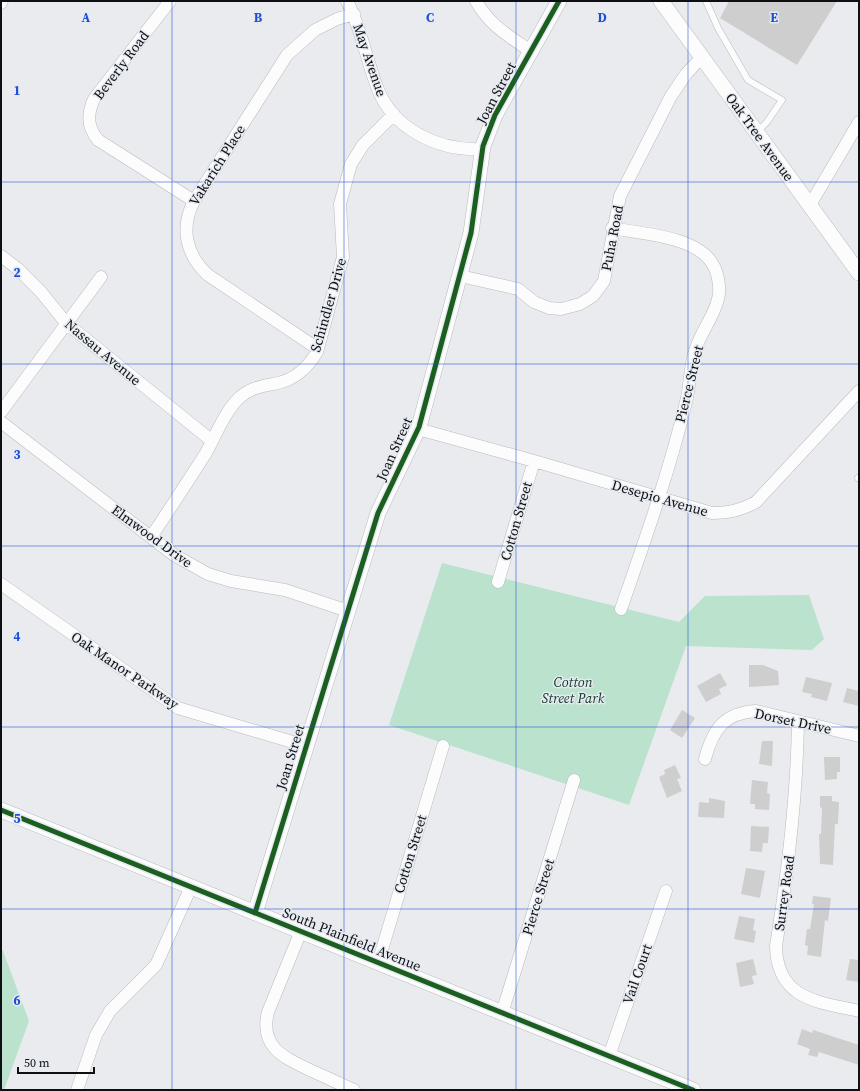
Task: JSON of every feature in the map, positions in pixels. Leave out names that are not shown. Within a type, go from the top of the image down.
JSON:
[{"type":"street","name":"Beverly Road","points":[[170,1],[94,99],[90,109],[89,119],[94,135],[98,140],[194,201]]},
{"type":"street","name":"May Avenue","points":[[347,1],[354,14],[377,89],[394,114],[410,129],[429,140],[450,147],[482,149]]},
{"type":"street","points":[[476,1],[487,19],[497,28],[532,52]]},
{"type":"street","name":"Joan Street","points":[[255,913],[378,513],[418,429],[471,233],[482,149],[495,115],[532,52],[559,1]]},
{"type":"street","name":"Oak Tree Avenue","points":[[662,1],[859,273]]},
{"type":"street","name":"Vakarich Place","points":[[318,349],[208,275],[200,267],[193,258],[186,236],[188,214],[194,201],[287,55],[315,30],[337,19],[354,14]]},
{"type":"street","name":"Puha Road","points":[[460,276],[518,289],[534,302],[549,308],[569,308],[593,296],[604,281],[612,228],[620,196],[658,120],[678,85],[702,57]]},
{"type":"street","name":"Schindler Drive","points":[[151,537],[193,474],[227,413],[239,398],[255,388],[288,380],[298,374],[311,362],[318,349],[343,256],[340,204],[351,164],[363,144],[394,114]]},
{"type":"street","points":[[810,205],[859,122]]},
{"type":"street","name":"Pierce Street","points":[[612,228],[682,241],[696,248],[712,264],[719,286],[718,298],[695,350],[687,397],[659,498],[621,609]]},
{"type":"street","name":"Nassau Avenue","points":[[1,256],[41,292],[66,324],[212,441]]},
{"type":"street","points":[[1,412],[101,277]]},
{"type":"street","name":"Desepio Avenue","points":[[418,429],[534,460],[712,513],[741,510],[756,502],[859,391]]},
{"type":"street","name":"Elmwood Drive","points":[[1,422],[174,555],[208,574],[230,581],[285,590],[348,611]]},
{"type":"street","name":"Cotton Street","points":[[498,582],[534,460]]},
{"type":"street","name":"Oak Manor Parkway","points":[[1,584],[178,708],[306,746]]},
{"type":"street","name":"Dorset Drive","points":[[705,759],[713,735],[726,720],[735,715],[756,711],[859,736]]},
{"type":"street","name":"Surrey Road","points":[[798,721],[797,765],[791,852],[776,946],[777,958],[784,979],[799,994],[819,1003],[859,1011]]},
{"type":"street","name":"Cotton Street","points":[[378,962],[443,746]]},
{"type":"street","name":"Pierce Street","points":[[502,1013],[574,780]]},
{"type":"street","name":"South Plainfield Avenue","points":[[1,810],[693,1090]]},
{"type":"street","points":[[77,1090],[96,1035],[110,1011],[156,965],[191,887]]},
{"type":"street","name":"Vail Court","points":[[609,1056],[666,891]]},
{"type":"street","points":[[301,931],[268,1012],[266,1026],[269,1039],[275,1050],[286,1059],[354,1090]]},
{"type":"lane","points":[[706,1],[718,28],[748,80],[782,100],[767,122],[756,132]]},
{"type":"green space","name":"Cotton Street Park","points":[[442,563],[679,622],[705,596],[809,595],[824,639],[812,650],[686,646],[629,805],[389,725]]},
{"type":"green space","points":[[1,950],[3,951],[29,1021],[4,1090],[1,1090]]},
{"type":"building","points":[[729,1],[837,1],[797,65],[720,18]]},
{"type":"building","points":[[749,665],[763,665],[778,671],[779,685],[749,687]]},
{"type":"building","points":[[720,673],[727,685],[719,689],[721,694],[706,702],[697,686]]},
{"type":"building","points":[[806,677],[832,683],[827,701],[811,697],[812,694],[802,692]]},
{"type":"building","points":[[847,688],[859,691],[859,706],[843,702]]},
{"type":"building","points":[[682,710],[695,718],[682,738],[670,730]]},
{"type":"building","points":[[762,741],[773,741],[772,766],[759,764]]},
{"type":"building","points":[[824,757],[840,757],[840,772],[837,772],[837,779],[825,780]]},
{"type":"building","points":[[675,765],[681,778],[677,779],[682,791],[667,798],[659,777],[665,774],[664,770]]},
{"type":"building","points":[[752,780],[768,782],[767,793],[770,794],[769,810],[755,809],[755,804],[750,804]]},
{"type":"building","points":[[820,796],[832,796],[832,801],[839,802],[838,824],[835,824],[833,865],[820,864],[819,834],[821,834],[822,808],[820,807]]},
{"type":"building","points":[[709,798],[725,801],[724,818],[698,817],[699,802],[709,803]]},
{"type":"building","points":[[751,826],[769,827],[768,843],[763,843],[762,852],[750,851]]},
{"type":"building","points":[[746,868],[765,871],[760,898],[741,894]]},
{"type":"building","points":[[813,896],[831,898],[828,921],[825,920],[821,957],[807,955],[808,946],[805,945],[807,929],[810,929],[814,904],[812,904]]},
{"type":"building","points":[[739,916],[755,919],[753,930],[756,931],[754,943],[734,939]]},
{"type":"building","points":[[753,959],[757,975],[752,976],[754,984],[740,987],[736,963]]},
{"type":"building","points":[[850,959],[859,960],[859,982],[846,980]]},
{"type":"building","points":[[802,1029],[812,1033],[813,1030],[859,1045],[859,1065],[819,1052],[817,1057],[808,1055],[810,1049],[797,1044]]},
{"type":"cycle path","points":[[255,913],[378,513],[419,427],[471,233],[483,146],[495,115],[559,1]]},
{"type":"cycle path","points":[[1,810],[693,1090]]}]
